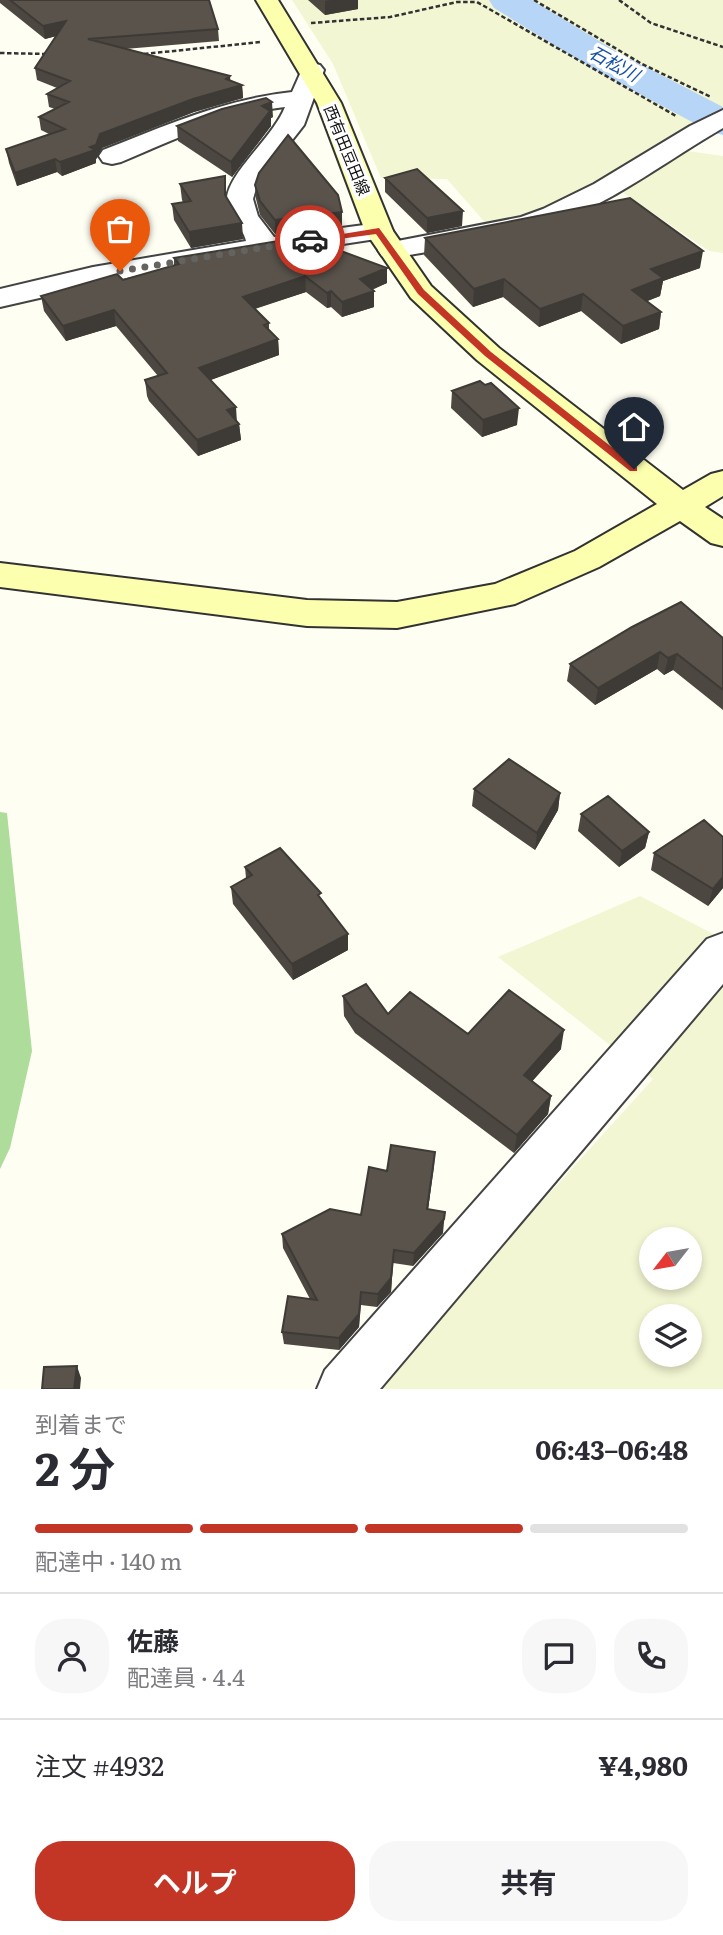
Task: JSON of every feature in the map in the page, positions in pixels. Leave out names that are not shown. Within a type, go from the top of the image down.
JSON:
[{"type":"main road","name":"西有田豆田線","points":[[267,0],[312,70],[329,103],[385,241],[421,292],[488,354],[681,506],[723,535]]},
{"type":"main road","points":[[0,575],[307,613],[397,615],[502,595],[587,559],[723,482]]},
{"type":"street","points":[[258,247],[261,238],[245,216],[240,199],[244,184],[291,125],[312,70]]},
{"type":"street","points":[[112,156],[243,106],[268,100],[301,98]]},
{"type":"street","points":[[0,298],[65,280],[258,247],[385,241],[527,224],[549,217],[591,196],[710,119]]},
{"type":"street","points":[[344,1389],[723,952]]},
{"type":"path","points":[[534,0],[642,64],[710,119]]},
{"type":"path","points":[[619,0],[652,23],[723,47]]},
{"type":"path","points":[[136,54],[164,54],[390,17],[457,2],[476,1],[710,119]]},
{"type":"path","points":[[0,53],[54,54]]},
{"type":"green space","points":[[292,0],[723,0],[723,110],[595,187],[541,214],[488,226],[447,179],[381,178],[333,64]]},
{"type":"green space","points":[[681,150],[723,156],[723,253],[709,251],[616,188]]},
{"type":"green space","points":[[0,812],[7,813],[32,1051],[10,1148],[0,1169]]},
{"type":"green space","points":[[640,896],[723,939],[723,1389],[372,1389],[653,1079],[498,957]]},
{"type":"building","points":[[10,0],[209,0],[218,29],[88,39],[230,76],[226,79],[242,85],[193,99],[100,134],[96,145],[90,147],[95,150],[60,162],[55,159],[15,173],[6,149],[65,129],[39,117],[69,102],[47,94],[70,81],[35,68],[66,21],[43,26]]},
{"type":"building","points":[[266,98],[272,102],[262,106],[270,111],[231,162],[177,126],[222,109]]},
{"type":"building","points":[[288,135],[338,195],[342,212],[275,220],[260,201],[255,185],[259,173]]},
{"type":"building","points":[[417,169],[463,211],[427,218],[385,178]]},
{"type":"building","points":[[225,176],[225,195],[242,223],[189,232],[172,204],[191,201],[180,184]]},
{"type":"building","points":[[630,198],[703,251],[651,269],[663,278],[632,290],[661,312],[623,326],[583,294],[540,309],[504,279],[474,289],[425,238]]},
{"type":"building","points":[[303,237],[387,268],[360,279],[374,291],[342,302],[331,291],[327,293],[305,276],[243,297],[269,323],[264,325],[278,339],[199,368],[236,407],[227,410],[239,424],[197,440],[147,385],[145,380],[167,373],[114,310],[63,326],[41,296],[117,274],[123,280],[179,264],[174,258]]},
{"type":"building","points":[[480,381],[485,385],[491,383],[519,408],[483,420],[452,391]]},
{"type":"building","points":[[681,602],[723,638],[723,690],[677,654],[668,658],[660,652],[598,688],[570,664],[632,627]]},
{"type":"building","points":[[509,759],[560,793],[537,833],[474,789]]},
{"type":"building","points":[[608,796],[649,832],[622,851],[581,814]]},
{"type":"building","points":[[704,820],[723,837],[723,877],[713,889],[654,853]]},
{"type":"building","points":[[280,848],[321,893],[318,895],[348,934],[292,964],[231,887],[252,875],[245,867]]},
{"type":"building","points":[[366,984],[388,1014],[410,992],[468,1034],[509,990],[564,1030],[524,1075],[551,1096],[517,1135],[355,1013],[343,996]]},
{"type":"building","points":[[391,1145],[435,1152],[427,1209],[445,1212],[444,1219],[414,1253],[394,1250],[391,1278],[378,1294],[361,1292],[359,1314],[339,1338],[282,1332],[288,1296],[317,1300],[282,1234],[330,1209],[361,1215],[369,1167],[387,1171]]},
{"type":"building","points":[[77,1366],[74,1389],[42,1389],[44,1367]]},
{"type":"waterway","name":"石松川","points":[[507,0],[606,61],[723,123]]},
{"type":"way so far","points":[[120,271],[310,240]]},
{"type":"route","points":[[310,240],[379,231],[421,292],[488,354],[634,469]]}]
